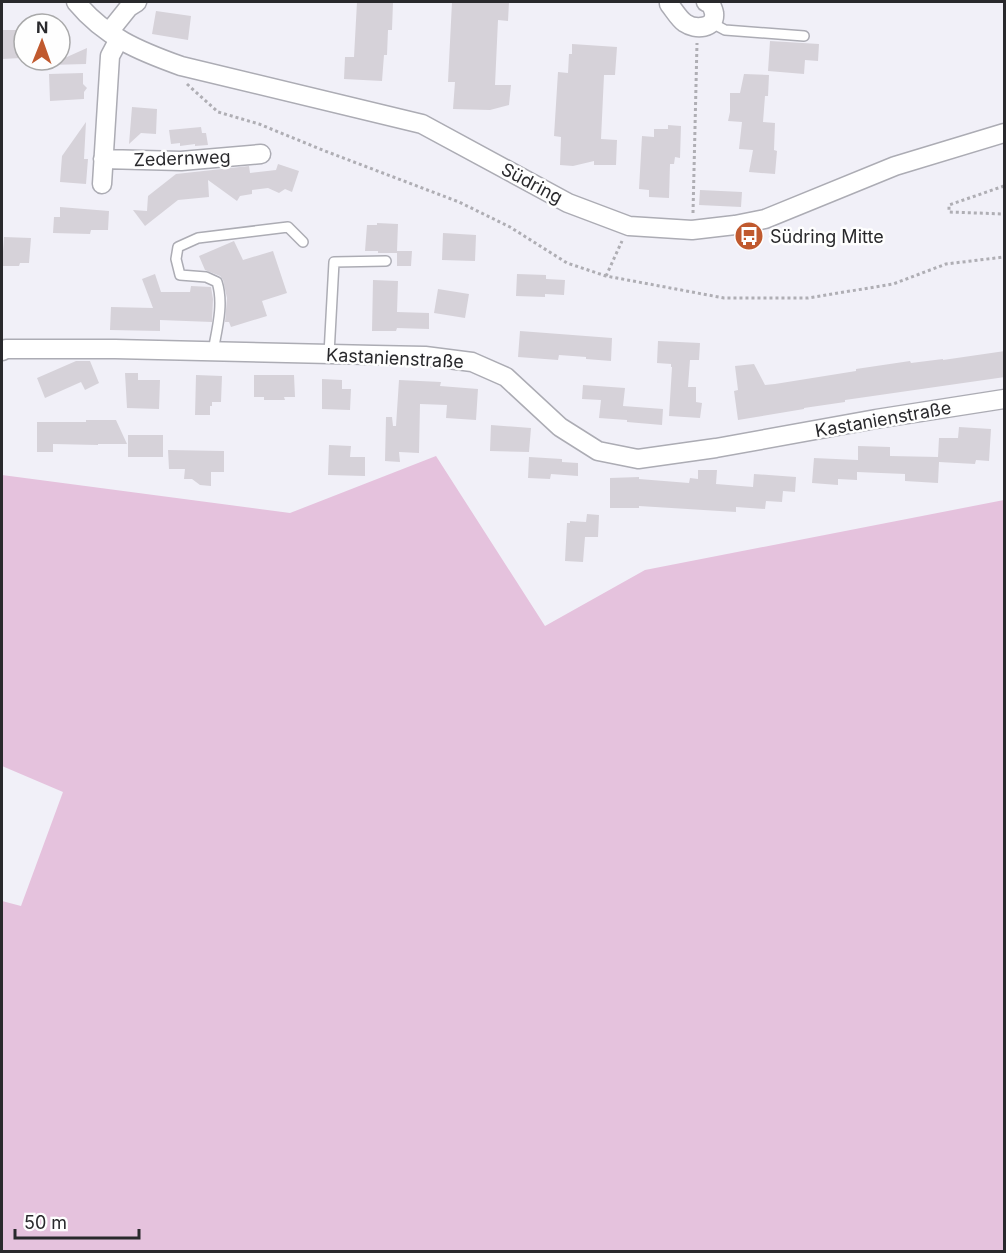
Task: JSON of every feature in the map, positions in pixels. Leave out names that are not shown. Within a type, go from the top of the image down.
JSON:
[{"type":"street","name":"Südring","points":[[76,2],[85,13],[114,36],[146,54],[181,66],[422,124],[567,203],[629,226],[692,230],[765,219],[895,165],[1005,133]]},
{"type":"street","points":[[102,184],[110,56],[114,36],[129,7],[137,2]]},
{"type":"street","points":[[669,2],[686,24],[704,25],[714,19],[711,3],[706,2]]},
{"type":"street","name":"Zedernweg","points":[[103,159],[181,161],[261,154]]},
{"type":"street","name":"Kastanienstraße","points":[[2,351],[6,349],[213,351],[425,356],[472,362],[507,377],[560,427],[598,451],[638,459],[1005,399]]},
{"type":"lane","points":[[704,25],[725,30],[804,36]]},
{"type":"lane","points":[[213,351],[220,314],[220,292],[217,282],[206,277],[180,275],[176,259],[178,247],[198,238],[288,227],[303,242]]},
{"type":"lane","points":[[329,354],[333,262],[386,261]]},
{"type":"path","points":[[692,230],[704,25]]},
{"type":"path","points":[[1005,186],[949,205],[949,212],[1005,214]]},
{"type":"path","points":[[606,276],[629,226]]},
{"type":"shaded area","points":[[436,456],[545,626],[645,570],[1004,500],[1004,1251],[2,1251],[2,901],[21,906],[63,792],[2,766],[2,475],[290,513]]},
{"type":"building","points":[[357,2],[393,2],[392,30],[388,30],[387,55],[384,55],[382,81],[344,79],[345,57],[354,57]]},
{"type":"building","points":[[452,2],[509,2],[508,21],[498,20],[495,85],[511,85],[509,105],[490,110],[453,109],[455,82],[448,82]]},
{"type":"building","points":[[156,11],[191,16],[188,40],[152,34]]},
{"type":"building","points":[[2,30],[12,30],[12,58],[2,59]]},
{"type":"building","points":[[770,41],[819,44],[818,61],[805,60],[804,74],[768,71]]},
{"type":"building","points":[[572,44],[617,47],[615,75],[604,75],[601,139],[617,140],[616,165],[594,165],[594,161],[573,166],[560,165],[561,137],[554,136],[558,72],[568,73]]},
{"type":"building","points":[[87,48],[86,64],[72,64],[72,55]]},
{"type":"building","points":[[83,73],[83,84],[87,88],[84,92],[84,99],[50,101],[49,74]]},
{"type":"building","points":[[744,74],[769,75],[763,122],[775,123],[774,150],[777,151],[775,174],[749,172],[753,150],[739,149],[742,122],[728,121],[730,93],[740,93]]},
{"type":"building","points":[[132,107],[157,109],[156,134],[141,133],[129,144]]},
{"type":"building","points":[[86,122],[84,159],[88,159],[86,184],[60,182],[62,156]]},
{"type":"building","points":[[668,125],[681,126],[680,158],[675,157],[674,164],[670,164],[669,198],[649,197],[649,190],[639,189],[642,136],[654,137],[654,129],[668,129]]},
{"type":"building","points":[[201,127],[202,133],[206,133],[208,145],[171,144],[169,130]]},
{"type":"building","points":[[278,164],[299,171],[292,192],[285,189],[279,193],[268,188],[252,190],[252,194],[240,196],[237,201],[208,180],[209,197],[178,200],[145,226],[133,210],[147,211],[148,196],[176,174],[249,166],[250,173],[276,170]]},
{"type":"building","points":[[700,190],[742,192],[741,207],[699,205]]},
{"type":"building","points":[[60,207],[109,211],[108,230],[91,230],[90,234],[53,233],[54,217],[60,217]]},
{"type":"building","points":[[377,223],[398,224],[397,251],[412,251],[411,266],[397,266],[397,253],[365,251],[367,225],[377,225]]},
{"type":"building","points":[[443,233],[476,235],[475,261],[442,260]]},
{"type":"building","points":[[4,237],[31,238],[29,263],[20,263],[19,266],[2,266]]},
{"type":"building","points":[[234,241],[243,260],[273,251],[287,293],[262,301],[267,316],[231,327],[229,322],[225,322],[227,298],[223,280],[220,276],[205,270],[199,256]]},
{"type":"building","points":[[155,274],[161,292],[190,292],[191,286],[211,287],[212,322],[160,320],[160,331],[110,330],[111,307],[153,308],[142,279]]},
{"type":"building","points":[[517,274],[546,275],[546,279],[565,280],[564,295],[516,296]]},
{"type":"building","points":[[373,280],[398,281],[397,312],[429,313],[429,329],[397,328],[396,331],[372,331]]},
{"type":"building","points":[[438,289],[469,294],[465,318],[434,313]]},
{"type":"building","points":[[520,331],[612,338],[611,361],[559,355],[558,360],[518,357]]},
{"type":"building","points":[[658,341],[700,343],[699,360],[690,360],[688,387],[696,387],[696,402],[702,403],[700,418],[669,416],[672,367],[671,364],[657,363]]},
{"type":"building","points":[[1005,351],[1005,377],[845,400],[845,402],[738,420],[734,391],[738,390],[735,366],[754,364],[765,385],[910,361],[911,363],[943,360]]},
{"type":"building","points":[[76,361],[90,361],[99,383],[85,390],[81,382],[45,398],[37,378]]},
{"type":"building","points":[[125,373],[138,373],[138,380],[160,380],[159,409],[127,408]]},
{"type":"building","points":[[196,375],[222,376],[221,402],[212,402],[210,415],[195,415]]},
{"type":"building","points":[[254,375],[294,375],[295,397],[284,397],[285,400],[264,400],[264,397],[254,397]]},
{"type":"building","points":[[322,379],[342,380],[342,389],[351,389],[350,410],[322,409]]},
{"type":"building","points":[[399,380],[441,382],[440,386],[478,389],[476,420],[446,418],[447,405],[420,404],[419,453],[399,452],[400,462],[385,461],[386,417],[392,417],[393,426],[396,426]]},
{"type":"building","points":[[583,385],[625,388],[623,406],[663,409],[662,425],[599,418],[601,400],[582,399]]},
{"type":"building","points":[[86,420],[116,420],[127,444],[53,444],[53,452],[37,452],[37,422],[86,422]]},
{"type":"building","points":[[491,425],[531,428],[529,452],[490,451]]},
{"type":"building","points":[[959,427],[991,429],[989,461],[976,460],[975,464],[939,462],[938,483],[905,481],[905,474],[857,472],[857,480],[838,479],[838,485],[812,483],[814,458],[858,460],[858,446],[890,447],[890,456],[938,457],[939,438],[958,438]]},
{"type":"building","points":[[128,435],[163,435],[163,457],[128,457]]},
{"type":"building","points":[[329,445],[351,446],[350,457],[365,457],[365,476],[328,475]]},
{"type":"building","points":[[168,450],[224,451],[224,472],[211,472],[211,486],[200,485],[192,479],[184,479],[185,469],[169,469]]},
{"type":"building","points":[[529,457],[562,459],[562,462],[578,463],[578,476],[551,474],[550,479],[528,478]]},
{"type":"building","points":[[698,470],[717,470],[716,484],[753,487],[754,474],[796,477],[795,492],[783,491],[782,502],[766,501],[765,509],[736,507],[736,512],[639,506],[639,508],[610,508],[610,478],[639,477],[639,479],[689,483],[690,478],[698,479]]},
{"type":"building","points":[[587,514],[599,515],[598,537],[585,537],[583,562],[565,561],[567,523],[570,521],[586,522]]},
{"type":"place","name":"Südring Mitte","points":[[749,236]]}]
